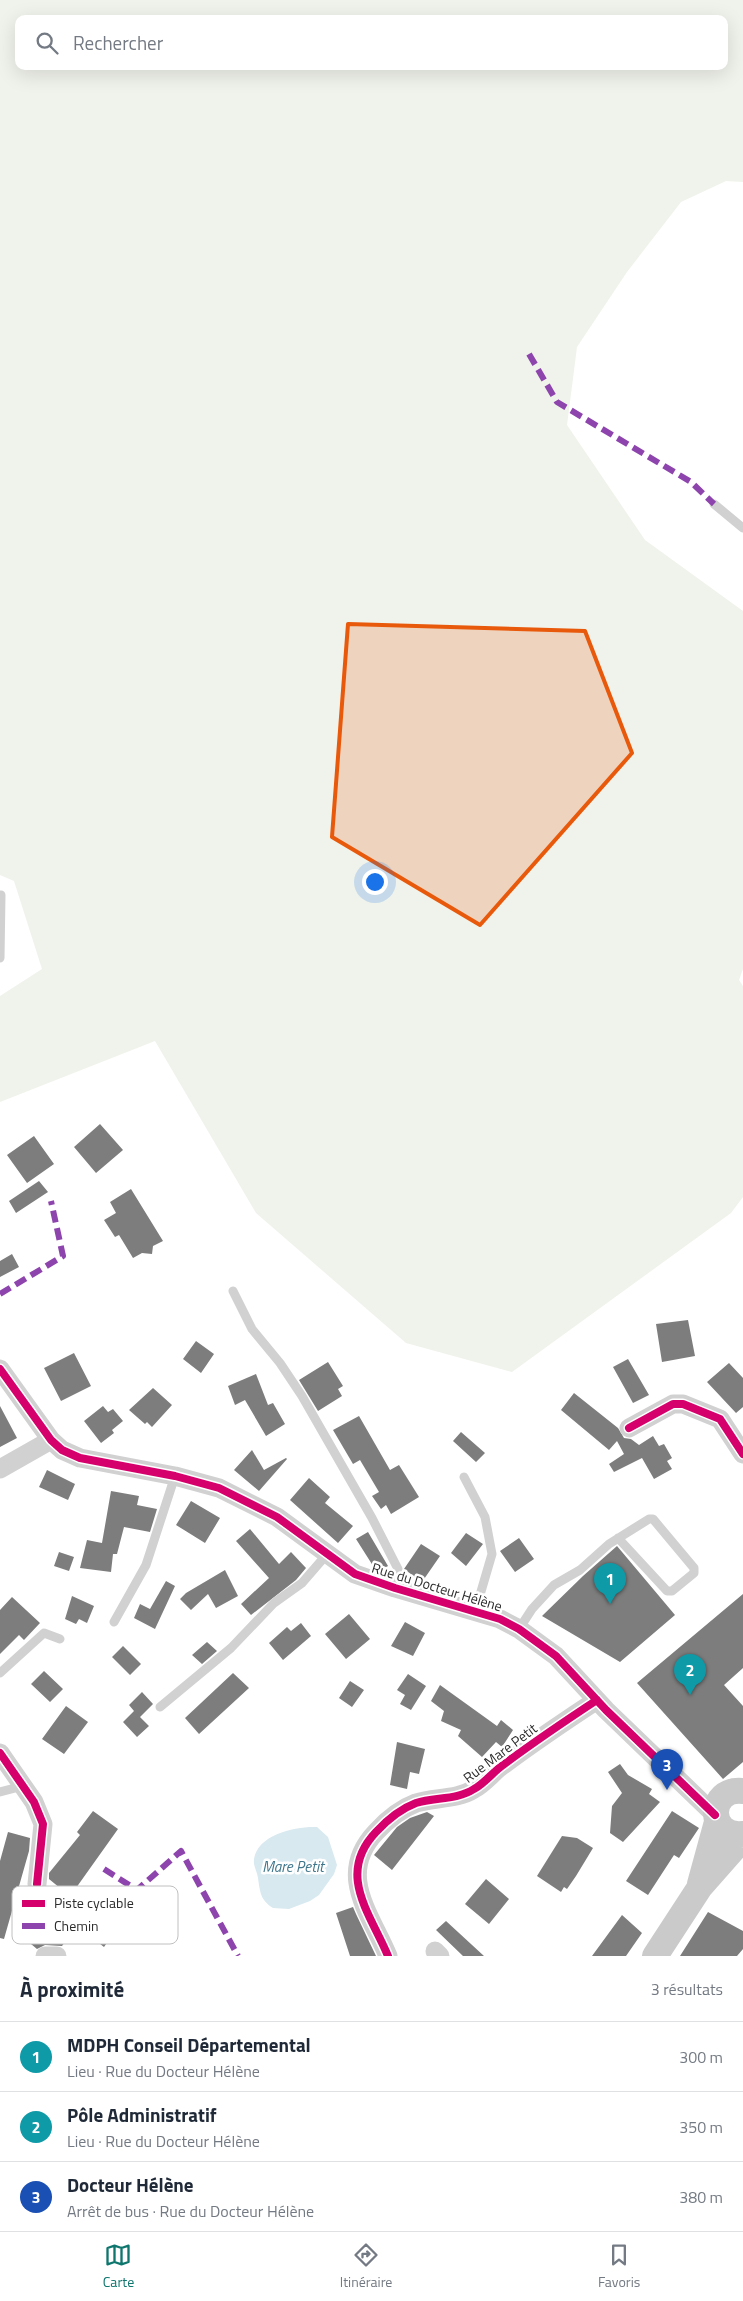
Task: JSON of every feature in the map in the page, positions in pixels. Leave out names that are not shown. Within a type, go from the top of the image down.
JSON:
[{"type":"main road","points":[[700,1887],[719,1801],[723,1795],[740,1791]]},
{"type":"main road","points":[[716,1818],[728,1832],[743,1834]]},
{"type":"main road","points":[[659,1954],[700,1887],[743,1838]]},
{"type":"street","name":"Rue du Docteur Hélène","points":[[0,1371],[51,1440],[62,1450],[80,1458],[175,1476],[219,1488],[277,1518],[355,1574],[394,1588],[500,1619],[519,1629],[556,1656],[597,1700],[670,1772],[691,1789],[694,1795],[716,1818]]},
{"type":"street","points":[[629,1428],[673,1404],[683,1404],[720,1419],[743,1454]]},
{"type":"street","points":[[0,1469],[51,1440]]},
{"type":"street","name":"Rue Mare Petit","points":[[388,1956],[367,1914],[358,1885],[359,1858],[366,1842],[404,1807],[463,1795],[474,1789],[501,1767],[597,1700]]},
{"type":"street","points":[[0,1753],[34,1802],[43,1824],[37,1884]]},
{"type":"street","points":[[691,1789],[740,1791]]},
{"type":"street","points":[[45,1956],[57,1956]]},
{"type":"lane","points":[[714,504],[743,528]]},
{"type":"lane","points":[[0,958],[1,895]]},
{"type":"lane","points":[[233,1290],[249,1325],[280,1363],[302,1396],[372,1518],[398,1569],[394,1588]]},
{"type":"lane","points":[[114,1622],[146,1565],[175,1476]]},
{"type":"lane","points":[[464,1476],[484,1517],[492,1554],[475,1612]]},
{"type":"lane","points":[[519,1629],[532,1609],[554,1585],[580,1570],[618,1538],[649,1519],[653,1519],[694,1568],[694,1573],[672,1591],[667,1591],[618,1538]]},
{"type":"lane","points":[[160,1707],[232,1648],[274,1603],[302,1583],[328,1553]]},
{"type":"lane","points":[[0,1672],[44,1633],[60,1639]]},
{"type":"lane","points":[[0,1792],[23,1786]]},
{"type":"highlighted area","points":[[348,624],[585,631],[632,753],[480,925],[332,837]]},
{"type":"shaded area","points":[[0,0],[743,0],[743,182],[726,181],[681,202],[627,272],[577,347],[567,425],[645,540],[743,611],[743,969],[739,980],[743,986],[743,1197],[731,1213],[512,1372],[406,1343],[256,1213],[155,1041],[0,1102],[0,996],[42,969],[14,881],[0,875]]},
{"type":"water","name":"Mare Petit","points":[[317,1827],[328,1837],[337,1865],[334,1874],[319,1895],[310,1901],[289,1909],[273,1908],[265,1902],[260,1891],[254,1862],[257,1850],[263,1843],[279,1833],[299,1828]]},
{"type":"building","points":[[100,1124],[123,1150],[96,1173],[74,1147]]},
{"type":"building","points":[[34,1136],[54,1164],[27,1183],[7,1155]]},
{"type":"building","points":[[39,1181],[48,1192],[16,1213],[9,1201]]},
{"type":"building","points":[[131,1189],[163,1241],[153,1246],[152,1254],[142,1253],[133,1258],[119,1235],[115,1237],[104,1220],[116,1213],[110,1202]]},
{"type":"building","points":[[12,1254],[19,1267],[0,1277],[0,1261]]},
{"type":"building","points":[[688,1320],[695,1356],[662,1362],[656,1324]]},
{"type":"building","points":[[196,1341],[214,1354],[201,1373],[183,1359]]},
{"type":"building","points":[[74,1353],[91,1386],[61,1401],[44,1368]]},
{"type":"building","points":[[628,1359],[649,1395],[633,1403],[613,1367]]},
{"type":"building","points":[[328,1362],[343,1386],[338,1389],[342,1396],[318,1411],[299,1380]]},
{"type":"building","points":[[729,1363],[743,1378],[743,1407],[736,1413],[707,1382]]},
{"type":"building","points":[[256,1374],[268,1405],[273,1403],[285,1424],[266,1436],[245,1400],[235,1405],[228,1386]]},
{"type":"building","points":[[153,1388],[172,1405],[152,1427],[147,1422],[145,1424],[129,1410]]},
{"type":"building","points":[[574,1393],[618,1428],[624,1438],[631,1439],[639,1445],[653,1436],[659,1446],[664,1444],[672,1458],[667,1461],[672,1469],[654,1479],[642,1458],[614,1472],[609,1464],[624,1454],[617,1441],[609,1450],[561,1410]]},
{"type":"building","points":[[0,1406],[17,1438],[0,1447]]},
{"type":"building","points":[[103,1406],[108,1412],[113,1409],[123,1421],[112,1430],[114,1433],[101,1443],[84,1421]]},
{"type":"building","points":[[359,1416],[390,1470],[399,1465],[419,1497],[391,1514],[386,1505],[381,1509],[372,1496],[379,1492],[360,1460],[353,1464],[333,1430]]},
{"type":"building","points":[[461,1432],[485,1453],[476,1462],[453,1441]]},
{"type":"building","points":[[252,1450],[264,1470],[287,1459],[259,1491],[234,1470]]},
{"type":"building","points":[[47,1470],[75,1484],[68,1500],[39,1487]]},
{"type":"building","points":[[309,1478],[330,1497],[325,1503],[353,1526],[338,1543],[290,1500]]},
{"type":"building","points":[[111,1491],[139,1496],[137,1505],[157,1509],[150,1532],[124,1527],[117,1554],[113,1554],[111,1572],[80,1568],[87,1540],[102,1543]]},
{"type":"building","points":[[191,1501],[220,1518],[205,1543],[176,1525]]},
{"type":"building","points":[[250,1529],[279,1564],[291,1552],[306,1568],[296,1580],[251,1615],[241,1604],[269,1578],[236,1541]]},
{"type":"building","points":[[368,1532],[388,1566],[380,1571],[375,1569],[356,1539]]},
{"type":"building","points":[[466,1533],[483,1544],[466,1566],[451,1553]]},
{"type":"building","points":[[519,1538],[534,1559],[515,1572],[500,1551]]},
{"type":"building","points":[[421,1544],[440,1556],[422,1582],[404,1569]]},
{"type":"building","points":[[617,1546],[675,1615],[620,1662],[542,1616]]},
{"type":"building","points":[[59,1552],[74,1557],[69,1571],[54,1566]]},
{"type":"building","points":[[225,1570],[238,1596],[216,1608],[208,1594],[191,1610],[180,1599],[186,1593]]},
{"type":"building","points":[[166,1581],[175,1586],[155,1629],[134,1618],[140,1604],[150,1609]]},
{"type":"building","points":[[743,1594],[743,1668],[724,1685],[743,1706],[743,1762],[723,1779],[637,1683]]},
{"type":"building","points":[[72,1596],[94,1606],[87,1623],[79,1619],[76,1624],[65,1619]]},
{"type":"building","points":[[12,1597],[40,1623],[24,1640],[19,1635],[0,1654],[0,1610]]},
{"type":"building","points":[[349,1614],[370,1639],[346,1659],[325,1634]]},
{"type":"building","points":[[405,1622],[425,1633],[413,1656],[391,1646]]},
{"type":"building","points":[[301,1623],[311,1636],[283,1660],[269,1643],[287,1627],[291,1631]]},
{"type":"building","points":[[207,1642],[217,1651],[202,1664],[192,1655]]},
{"type":"building","points":[[123,1646],[141,1664],[130,1675],[112,1657]]},
{"type":"building","points":[[44,1671],[63,1689],[50,1702],[31,1684]]},
{"type":"building","points":[[233,1673],[249,1688],[199,1734],[185,1718]]},
{"type":"building","points":[[408,1674],[426,1686],[411,1710],[400,1704],[405,1695],[397,1690]]},
{"type":"building","points":[[350,1681],[364,1690],[352,1707],[339,1698]]},
{"type":"building","points":[[440,1685],[497,1726],[501,1720],[513,1730],[502,1747],[496,1742],[482,1757],[458,1736],[461,1730],[441,1721],[444,1711],[431,1701]]},
{"type":"building","points":[[142,1692],[153,1704],[140,1717],[149,1726],[137,1737],[123,1722],[134,1711],[129,1705]]},
{"type":"building","points":[[66,1706],[88,1722],[64,1754],[42,1739]]},
{"type":"building","points":[[397,1742],[425,1749],[419,1774],[410,1772],[407,1789],[390,1785]]},
{"type":"building","points":[[620,1764],[628,1775],[652,1789],[649,1794],[660,1802],[623,1842],[610,1833],[612,1806],[622,1793],[608,1772]]},
{"type":"building","points":[[93,1811],[118,1829],[77,1886],[58,1886],[49,1879],[49,1873],[80,1835],[77,1832]]},
{"type":"building","points":[[672,1811],[699,1828],[679,1858],[674,1855],[648,1895],[626,1881]]},
{"type":"building","points":[[427,1812],[434,1816],[392,1870],[374,1855],[397,1827],[410,1818]]},
{"type":"building","points":[[8,1832],[30,1838],[29,1851],[19,1886],[12,1886],[12,1911],[4,1939],[0,1938],[0,1861]]},
{"type":"building","points":[[562,1836],[577,1838],[593,1848],[567,1889],[564,1887],[561,1892],[537,1876]]},
{"type":"building","points":[[486,1879],[509,1899],[489,1924],[465,1904]]},
{"type":"building","points":[[353,1907],[376,1956],[350,1956],[336,1913]]},
{"type":"building","points":[[708,1912],[743,1931],[743,1949],[737,1956],[680,1956]]},
{"type":"building","points":[[622,1915],[642,1933],[626,1956],[592,1956]]},
{"type":"building","points":[[446,1921],[484,1956],[463,1956],[436,1930]]},
{"type":"building","points":[[31,1944],[64,1944],[62,1946],[45,1945],[37,1949]]},
{"type":"marked path","points":[[529,354],[557,402],[691,482],[714,504]]},
{"type":"marked path","points":[[0,1294],[63,1256],[51,1201]]},
{"type":"marked path","points":[[142,1886],[181,1851],[238,1956]]},
{"type":"marked path","points":[[104,1869],[131,1886]]},
{"type":"cycle path","points":[[0,1369],[51,1440],[62,1450],[80,1458],[175,1476],[219,1488],[277,1517],[355,1574],[395,1588],[500,1619],[519,1629],[556,1656],[606,1710],[715,1815]]},
{"type":"cycle path","points":[[629,1428],[673,1404],[683,1404],[720,1419],[743,1454]]},
{"type":"cycle path","points":[[388,1956],[360,1894],[357,1878],[358,1863],[364,1848],[376,1832],[394,1815],[410,1805],[423,1801],[453,1797],[474,1789],[515,1756],[597,1700]]},
{"type":"cycle path","points":[[0,1753],[34,1802],[43,1824],[37,1884]]},
{"type":"place","name":"MDPH Conseil Départemental","points":[[610,1604]]},
{"type":"place","name":"Pôle Administratif","points":[[690,1695]]},
{"type":"place","name":"Docteur Hélène","points":[[667,1790]]}]
